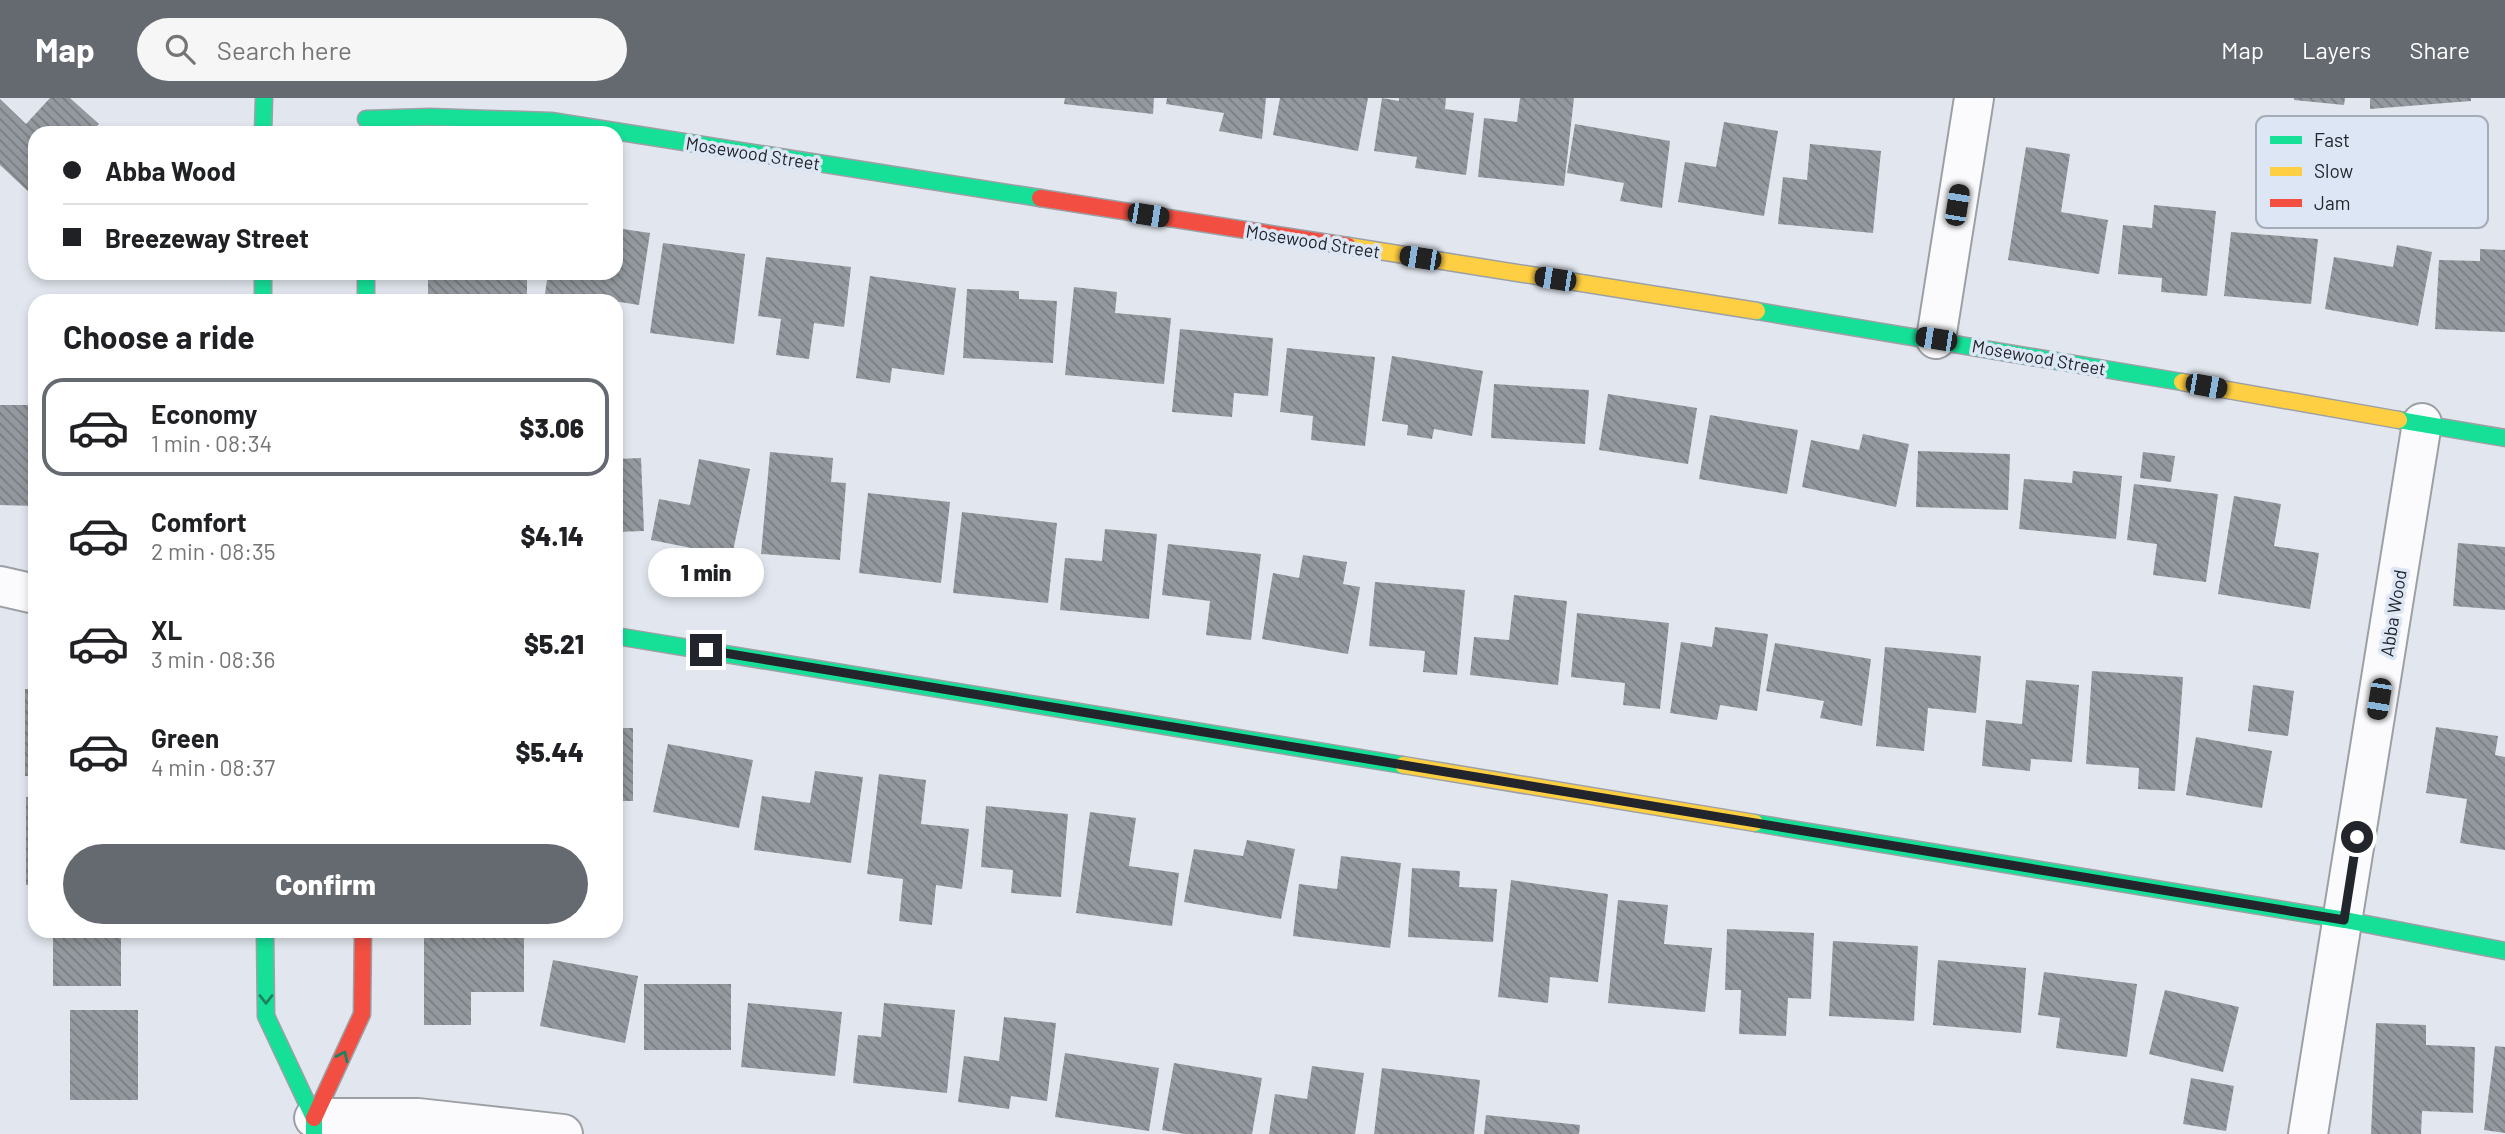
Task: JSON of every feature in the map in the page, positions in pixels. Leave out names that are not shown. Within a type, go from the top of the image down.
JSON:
[{"type":"street","points":[[264,98],[264,126]]},
{"type":"street","points":[[366,98],[366,126]]},
{"type":"street","points":[[1936,339],[1974,98]]},
{"type":"street","name":"Mosewood Street","points":[[366,126],[430,117],[551,121],[583,126]]},
{"type":"street","name":"Mosewood Street","points":[[623,132],[1936,339],[2505,438]]},
{"type":"street","name":"Abba Wood","points":[[2308,1134],[2422,423]]},
{"type":"street","points":[[0,586],[28,592]]},
{"type":"street","points":[[623,637],[2344,920],[2505,951]]},
{"type":"street","points":[[265,938],[266,1016],[314,1126]]},
{"type":"street","points":[[314,1126],[362,1014],[363,938]]},
{"type":"street","points":[[314,1126],[418,1118],[563,1134]]},
{"type":"building","points":[[50,98],[70,98],[99,124],[28,126],[28,191],[0,165],[0,99],[26,124]]},
{"type":"building","points":[[1065,98],[1154,98],[1153,114],[1064,104]]},
{"type":"building","points":[[1167,98],[1266,98],[1262,139],[1219,131],[1224,113],[1166,104]]},
{"type":"building","points":[[1280,98],[1368,98],[1358,151],[1273,135]]},
{"type":"building","points":[[1382,98],[1399,101],[1399,98],[1446,98],[1445,109],[1474,113],[1466,175],[1415,168],[1417,157],[1374,151]]},
{"type":"building","points":[[1520,98],[1574,98],[1564,186],[1478,177],[1484,118],[1517,122]]},
{"type":"building","points":[[2294,98],[2345,98],[2344,105]]},
{"type":"building","points":[[2370,98],[2471,98],[2471,101],[2370,109]]},
{"type":"building","points":[[1724,122],[1778,131],[1764,216],[1678,202],[1685,162],[1716,167]]},
{"type":"building","points":[[1575,124],[1670,141],[1662,208],[1620,201],[1624,183],[1567,173]]},
{"type":"building","points":[[1810,144],[1881,151],[1873,233],[1778,224],[1783,177],[1807,180]]},
{"type":"building","points":[[2026,147],[2070,154],[2061,212],[2108,220],[2099,274],[2008,260]]},
{"type":"building","points":[[2154,205],[2216,211],[2207,296],[2161,292],[2162,278],[2118,274],[2123,225],[2152,228]]},
{"type":"building","points":[[623,229],[650,233],[639,305],[623,303],[623,294],[545,294],[547,280],[623,280]]},
{"type":"building","points":[[2231,232],[2318,239],[2311,304],[2224,296]]},
{"type":"building","points":[[663,243],[745,254],[734,344],[650,333]]},
{"type":"building","points":[[2397,245],[2432,252],[2418,326],[2325,309],[2334,257],[2393,267]]},
{"type":"building","points":[[2480,249],[2505,250],[2505,332],[2435,329],[2439,260],[2480,261]]},
{"type":"building","points":[[766,257],[851,267],[844,327],[814,323],[809,359],[776,355],[781,319],[758,316]]},
{"type":"building","points":[[870,276],[956,288],[944,375],[892,368],[890,383],[856,378]]},
{"type":"building","points":[[428,280],[527,280],[527,294],[428,294]]},
{"type":"building","points":[[1074,287],[1117,292],[1115,313],[1171,318],[1164,384],[1065,375]]},
{"type":"building","points":[[967,289],[1019,291],[1019,299],[1057,301],[1053,363],[963,358]]},
{"type":"building","points":[[1180,329],[1273,338],[1268,396],[1234,393],[1232,417],[1172,412]]},
{"type":"building","points":[[1287,348],[1375,357],[1365,446],[1311,440],[1313,416],[1280,412]]},
{"type":"building","points":[[1392,356],[1483,371],[1472,436],[1434,429],[1432,439],[1407,435],[1408,425],[1382,421]]},
{"type":"building","points":[[1494,384],[1589,390],[1585,444],[1491,438]]},
{"type":"building","points":[[1608,394],[1697,408],[1688,464],[1599,450]]},
{"type":"building","points":[[0,405],[28,405],[28,506],[0,505]]},
{"type":"building","points":[[1710,415],[1798,430],[1787,494],[1699,479]]},
{"type":"building","points":[[1863,434],[1909,444],[1896,507],[1802,487],[1811,440],[1859,450]]},
{"type":"building","points":[[1918,451],[2010,454],[2008,510],[1916,507]]},
{"type":"building","points":[[770,452],[833,458],[831,482],[846,483],[840,560],[761,554]]},
{"type":"building","points":[[2143,452],[2175,456],[2171,482],[2140,478]]},
{"type":"building","points":[[641,458],[644,531],[623,532],[623,459]]},
{"type":"building","points":[[699,459],[750,469],[732,556],[651,540],[659,499],[690,505]]},
{"type":"building","points":[[2073,471],[2122,476],[2116,539],[2019,529],[2024,479],[2072,483]]},
{"type":"building","points":[[2134,484],[2218,494],[2206,582],[2153,575],[2157,544],[2127,540]]},
{"type":"building","points":[[868,493],[950,502],[941,583],[859,573]]},
{"type":"building","points":[[2234,496],[2281,504],[2274,546],[2319,553],[2310,609],[2218,594]]},
{"type":"building","points":[[962,512],[1057,523],[1048,603],[953,593]]},
{"type":"building","points":[[1105,529],[1157,534],[1149,619],[1060,610],[1065,558],[1102,561]]},
{"type":"building","points":[[2458,543],[2505,547],[2505,610],[2453,606]]},
{"type":"building","points":[[1168,544],[1261,554],[1251,640],[1206,635],[1210,601],[1162,595]]},
{"type":"building","points":[[1303,555],[1347,562],[1343,584],[1360,587],[1348,654],[1262,639],[1273,573],[1299,578]]},
{"type":"building","points":[[1375,582],[1465,590],[1457,675],[1423,672],[1425,651],[1369,646]]},
{"type":"building","points":[[1514,595],[1567,601],[1558,685],[1470,675],[1474,637],[1509,640]]},
{"type":"building","points":[[1577,613],[1669,623],[1660,709],[1623,705],[1625,683],[1571,677]]},
{"type":"building","points":[[1715,627],[1768,634],[1757,711],[1720,705],[1717,720],[1670,713],[1681,642],[1712,647]]},
{"type":"building","points":[[1775,643],[1871,659],[1862,726],[1820,718],[1824,701],[1766,691]]},
{"type":"building","points":[[1885,647],[1981,656],[1976,713],[1928,708],[1924,751],[1876,746]]},
{"type":"building","points":[[2092,671],[2183,677],[2175,791],[2138,789],[2139,768],[2086,764]]},
{"type":"building","points":[[2026,680],[2079,685],[2072,762],[2031,759],[2030,771],[1982,766],[1986,720],[2022,724]]},
{"type":"building","points":[[2253,685],[2294,691],[2288,736],[2248,731]]},
{"type":"building","points":[[25,689],[28,689],[28,776],[25,776]]},
{"type":"building","points":[[2436,727],[2498,736],[2495,755],[2505,757],[2505,850],[2460,843],[2467,799],[2426,793]]},
{"type":"building","points":[[623,728],[633,728],[633,801],[623,801]]},
{"type":"building","points":[[2196,737],[2272,751],[2262,808],[2186,795]]},
{"type":"building","points":[[668,744],[753,760],[739,828],[653,812]]},
{"type":"building","points":[[815,771],[863,777],[851,863],[754,850],[762,796],[810,803]]},
{"type":"building","points":[[879,774],[926,780],[921,824],[969,829],[962,889],[936,885],[932,925],[899,921],[903,879],[867,874]]},
{"type":"building","points":[[26,797],[28,797],[28,885]]},
{"type":"building","points":[[986,806],[1068,814],[1061,897],[1011,893],[1013,870],[981,867]]},
{"type":"building","points":[[1090,812],[1136,818],[1129,866],[1179,873],[1172,926],[1076,913]]},
{"type":"building","points":[[1247,840],[1295,849],[1281,919],[1184,902],[1194,849],[1243,856]]},
{"type":"building","points":[[1341,856],[1401,863],[1390,948],[1293,936],[1299,884],[1337,889]]},
{"type":"building","points":[[1412,868],[1460,871],[1459,887],[1497,889],[1493,942],[1408,937]]},
{"type":"building","points":[[1511,880],[1608,894],[1598,982],[1550,977],[1548,1003],[1498,997]]},
{"type":"building","points":[[1618,900],[1668,905],[1664,944],[1712,948],[1705,1012],[1608,1003]]},
{"type":"building","points":[[1727,929],[1814,933],[1811,999],[1788,998],[1786,1036],[1739,1034],[1741,990],[1725,990]]},
{"type":"building","points":[[53,938],[121,938],[121,986],[53,986]]},
{"type":"building","points":[[424,938],[524,938],[524,992],[471,992],[471,1025],[424,1025]]},
{"type":"building","points":[[1833,941],[1918,946],[1914,1021],[1829,1016]]},
{"type":"building","points":[[553,960],[638,976],[625,1043],[540,1026]]},
{"type":"building","points":[[1938,960],[2026,968],[2021,1033],[1933,1025]]},
{"type":"building","points":[[2044,972],[2137,984],[2127,1057],[2056,1048],[2060,1018],[2038,1015]]},
{"type":"building","points":[[644,984],[731,984],[731,1050],[644,1050]]},
{"type":"building","points":[[2165,990],[2239,1007],[2223,1072],[2149,1054]]},
{"type":"building","points":[[748,1003],[842,1012],[835,1076],[741,1067]]},
{"type":"building","points":[[884,1003],[955,1010],[947,1093],[853,1083],[858,1035],[881,1037]]},
{"type":"building","points":[[70,1010],[138,1010],[138,1100],[70,1100]]},
{"type":"building","points":[[1004,1017],[1056,1023],[1047,1101],[1011,1096],[1009,1109],[958,1102],[964,1056],[999,1061]]},
{"type":"building","points":[[2376,1023],[2426,1025],[2426,1045],[2475,1047],[2473,1113],[2422,1111],[2421,1134],[2371,1134]]},
{"type":"building","points":[[2495,1046],[2505,1047],[2505,1133],[2484,1130]]},
{"type":"building","points":[[1065,1053],[1159,1068],[1149,1131],[1055,1117]]},
{"type":"building","points":[[1174,1063],[1262,1078],[1252,1134],[1185,1134],[1162,1130]]},
{"type":"building","points":[[1312,1066],[1364,1073],[1355,1134],[1269,1134],[1275,1094],[1307,1099]]},
{"type":"building","points":[[1382,1068],[1480,1080],[1474,1134],[1374,1134]]},
{"type":"building","points":[[2191,1078],[2234,1086],[2226,1131],[2183,1124]]},
{"type":"building","points":[[1486,1115],[1580,1125],[1579,1134],[1484,1134]]},
{"type":"traffic: fast","points":[[263,126],[264,98]]},
{"type":"traffic: fast","points":[[366,119],[430,117],[551,121],[583,126]]},
{"type":"traffic: fast","points":[[623,132],[1040,198]]},
{"type":"traffic: fast","points":[[263,280],[263,294]]},
{"type":"traffic: fast","points":[[366,280],[366,294]]},
{"type":"traffic: fast","points":[[1757,311],[2182,382]]},
{"type":"traffic: fast","points":[[2399,420],[2505,438]]},
{"type":"traffic: fast","points":[[623,637],[1403,765]]},
{"type":"traffic: fast","points":[[1755,823],[2345,920],[2505,951]]},
{"type":"traffic: fast","points":[[265,938],[266,1016],[314,1118],[314,1134]]},
{"type":"traffic: slow","points":[[1348,246],[1757,311]]},
{"type":"traffic: slow","points":[[2182,382],[2399,420]]},
{"type":"traffic: slow","points":[[1403,765],[1755,823]]},
{"type":"traffic: jam","points":[[1040,198],[1348,246]]},
{"type":"traffic: jam","points":[[314,1118],[362,1014],[363,938]]},
{"type":"route","points":[[706,650],[2344,920],[2357,837]]}]
